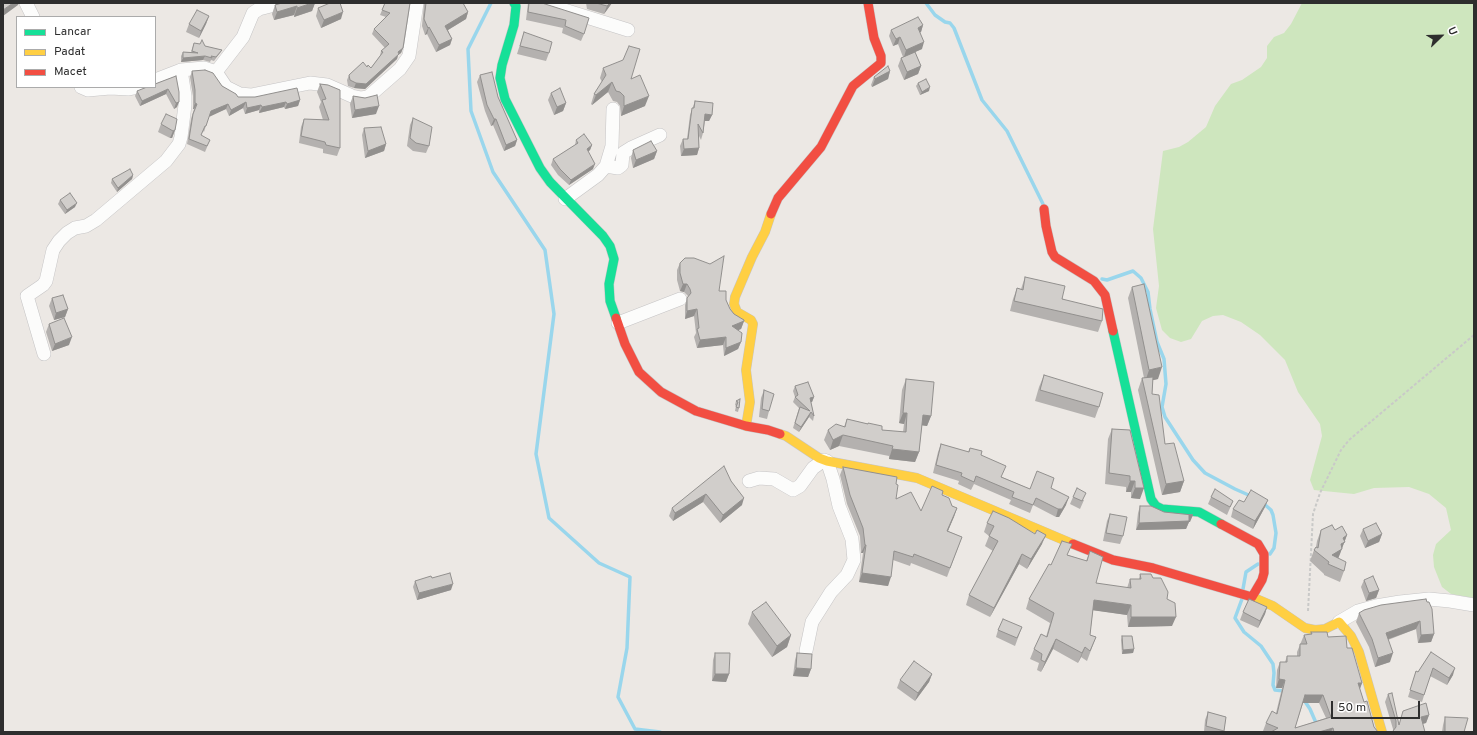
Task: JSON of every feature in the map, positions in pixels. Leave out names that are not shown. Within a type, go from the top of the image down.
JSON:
[{"type":"street","points":[[26,3],[32,16]]},
{"type":"street","points":[[216,72],[243,37],[253,13],[259,9],[282,3]]},
{"type":"street","points":[[156,80],[181,70],[204,68],[216,72],[226,87],[240,94],[251,95],[310,83],[328,85],[352,96],[361,98],[368,97],[400,69],[409,56],[417,3]]},
{"type":"street","points":[[542,3],[628,30]]},
{"type":"street","points":[[746,426],[750,411],[746,370],[753,324],[751,320],[737,312],[734,304],[735,297],[752,256],[765,232],[778,198],[821,147],[853,86],[881,63],[881,56],[874,38],[868,3]]},
{"type":"street","points":[[516,4],[514,25],[502,65],[500,78],[505,99],[540,168],[565,199],[603,236],[612,250],[614,259],[609,284],[610,301],[625,344],[639,372],[661,392],[696,411],[786,436],[826,461],[917,478],[1014,520],[1113,560],[1153,568],[1252,596],[1273,606],[1307,629],[1325,629],[1358,611],[1400,602],[1430,599],[1474,605]]},
{"type":"street","points":[[44,354],[27,296],[44,285],[55,246],[67,233],[75,228],[86,226],[96,220],[166,161],[179,144],[185,105],[181,70]]},
{"type":"street","points":[[83,88],[88,90],[134,88]]},
{"type":"street","points":[[565,199],[598,175],[606,166],[612,146],[613,109]]},
{"type":"street","points":[[606,166],[618,168],[622,165],[623,153],[660,135]]},
{"type":"street","points":[[1044,208],[1046,226],[1052,252],[1055,257],[1094,281],[1105,296],[1151,499],[1156,506],[1162,509],[1199,512],[1258,544],[1264,554],[1264,573],[1262,580],[1252,596]]},
{"type":"street","points":[[618,323],[680,299]]},
{"type":"street","points":[[749,481],[759,478],[774,479],[793,490],[800,486],[813,468],[826,461]]},
{"type":"street","points":[[806,651],[812,622],[831,592],[847,575],[854,560],[852,539],[839,506],[833,479],[826,461]]},
{"type":"street","points":[[1339,622],[1351,636],[1359,652],[1382,732]]},
{"type":"path","points":[[1307,629],[1313,514],[1320,493],[1341,450],[1349,440],[1474,335]]},
{"type":"green space","points":[[1302,3],[1474,3],[1474,598],[1451,594],[1442,587],[1434,567],[1433,555],[1436,544],[1451,530],[1446,508],[1429,494],[1409,487],[1374,488],[1354,494],[1314,490],[1310,480],[1322,436],[1320,424],[1298,392],[1285,360],[1260,335],[1241,322],[1223,315],[1213,316],[1202,321],[1191,339],[1181,342],[1170,338],[1162,330],[1156,308],[1159,286],[1153,229],[1163,151],[1179,147],[1188,142],[1206,127],[1215,106],[1231,84],[1242,80],[1261,67],[1267,58],[1267,46],[1274,37],[1284,33],[1291,24]]},
{"type":"building","points":[[3,3],[13,3],[3,10]]},
{"type":"building","points":[[282,3],[312,3],[277,12],[275,5]]},
{"type":"building","points":[[330,3],[340,3],[343,12],[324,20],[318,8]]},
{"type":"building","points":[[385,3],[410,3],[403,48],[398,52],[399,54],[366,84],[356,83],[350,80],[349,75],[363,62],[367,67],[368,65],[371,68],[383,52],[381,51],[389,44],[374,29],[390,13],[382,10]]},
{"type":"building","points":[[426,3],[463,3],[468,12],[445,26],[452,39],[439,45],[424,19]]},
{"type":"building","points":[[529,3],[542,3],[589,18],[584,34],[565,26],[566,20],[528,12]]},
{"type":"building","points":[[596,3],[610,3],[607,6]]},
{"type":"building","points":[[197,10],[209,16],[201,31],[189,24]]},
{"type":"building","points":[[918,17],[923,25],[918,28],[924,42],[906,50],[900,37],[896,39],[891,30]]},
{"type":"building","points":[[524,32],[552,42],[549,53],[520,46]]},
{"type":"building","points":[[202,40],[205,46],[222,50],[216,57],[211,56],[212,58],[205,56],[183,58],[183,52],[198,53],[192,51],[194,43],[200,44]]},
{"type":"building","points":[[629,46],[640,49],[631,79],[640,75],[649,96],[624,106],[624,96],[620,92],[616,91],[612,82],[596,95],[594,94],[606,75],[603,68],[623,60]]},
{"type":"building","points":[[915,52],[921,66],[907,72],[901,58]]},
{"type":"building","points":[[888,66],[890,71],[875,79],[874,77]]},
{"type":"building","points":[[205,70],[213,73],[222,86],[236,94],[238,97],[255,97],[297,88],[300,100],[287,104],[286,102],[262,107],[261,105],[247,108],[246,102],[231,110],[228,104],[211,111],[201,135],[210,140],[207,146],[189,139],[193,114],[197,104],[195,103],[195,90],[192,71]]},
{"type":"building","points":[[492,72],[498,97],[517,140],[506,145],[496,119],[494,119],[487,105],[480,75]]},
{"type":"building","points":[[176,76],[179,102],[176,103],[168,89],[142,101],[137,91],[144,88],[156,88],[156,84]]},
{"type":"building","points":[[926,79],[930,87],[922,92],[918,83]]},
{"type":"building","points":[[320,84],[328,85],[340,90],[340,148],[326,145],[325,142],[301,136],[304,119],[329,120],[322,100],[326,99]]},
{"type":"building","points":[[560,88],[566,103],[557,107],[551,93]]},
{"type":"building","points":[[377,95],[379,106],[355,110],[353,96],[365,98]]},
{"type":"building","points":[[695,101],[713,103],[712,115],[705,114],[703,133],[698,124],[699,148],[684,149],[683,139],[688,139],[692,108],[694,108]]},
{"type":"building","points":[[166,114],[177,119],[175,130],[173,131],[161,124]]},
{"type":"building","points":[[413,118],[432,127],[429,146],[416,143],[410,138]]},
{"type":"building","points":[[381,127],[386,144],[368,151],[364,128]]},
{"type":"building","points":[[584,134],[592,145],[587,149],[595,164],[571,180],[553,159],[578,143],[576,140]]},
{"type":"building","points":[[651,141],[657,151],[636,160],[633,150]]},
{"type":"building","points":[[130,169],[133,175],[118,188],[112,179]]},
{"type":"building","points":[[70,193],[77,203],[67,210],[60,200]]},
{"type":"building","points":[[724,256],[719,291],[726,291],[726,300],[730,309],[734,314],[744,320],[732,326],[742,333],[741,342],[726,348],[726,337],[700,340],[697,329],[699,328],[697,309],[687,311],[687,298],[691,293],[687,284],[683,284],[680,273],[680,263],[685,258],[694,258],[710,264]]},
{"type":"building","points":[[1025,277],[1065,286],[1062,299],[1103,309],[1102,321],[1014,301],[1017,288],[1023,290]]},
{"type":"building","points":[[1144,284],[1162,367],[1149,370],[1132,287]]},
{"type":"building","points":[[63,295],[68,309],[56,313],[52,298]]},
{"type":"building","points":[[64,318],[72,337],[55,344],[49,324]]},
{"type":"building","points":[[1044,375],[1103,393],[1099,407],[1040,390]]},
{"type":"building","points":[[1153,377],[1152,394],[1159,395],[1165,444],[1174,443],[1184,481],[1166,484],[1142,378]]},
{"type":"building","points":[[906,379],[934,382],[931,416],[923,415],[919,452],[892,449],[893,446],[843,435],[833,440],[828,430],[836,424],[845,427],[847,419],[882,426],[882,430],[906,432],[907,413],[903,413]]},
{"type":"building","points":[[808,382],[814,397],[810,398],[814,416],[811,412],[801,427],[795,423],[800,407],[810,411],[795,397],[798,395],[795,386]]},
{"type":"building","points":[[764,390],[774,394],[769,411],[762,409]]},
{"type":"building","points":[[740,399],[739,408],[736,407],[738,402],[736,401]]},
{"type":"building","points":[[1112,429],[1130,430],[1144,488],[1135,488],[1135,481],[1130,481],[1130,476],[1109,473]]},
{"type":"building","points":[[941,444],[969,452],[970,448],[982,451],[981,455],[1006,466],[1001,477],[1030,489],[1037,471],[1054,478],[1051,488],[1069,497],[1062,509],[1058,509],[1036,498],[1033,505],[1012,497],[1014,492],[976,476],[974,482],[961,476],[962,473],[936,465]]},
{"type":"building","points":[[724,466],[731,481],[744,498],[723,515],[706,494],[675,513],[672,508]]},
{"type":"building","points":[[843,467],[897,477],[896,484],[898,485],[896,499],[911,492],[921,511],[932,486],[943,491],[942,495],[949,498],[952,506],[957,508],[947,531],[962,537],[950,568],[914,554],[913,557],[894,551],[891,577],[862,573],[866,545],[863,528],[850,495]]},
{"type":"building","points":[[1077,488],[1086,493],[1082,501],[1073,497]]},
{"type":"building","points":[[1215,489],[1233,501],[1230,507],[1211,497]]},
{"type":"building","points":[[1251,490],[1268,500],[1255,521],[1233,509],[1239,500],[1244,502]]},
{"type":"building","points":[[1140,506],[1151,506],[1164,512],[1193,515],[1189,515],[1189,521],[1139,523]]},
{"type":"building","points":[[993,511],[1009,518],[1035,534],[1037,530],[1046,535],[1031,559],[1022,554],[994,608],[969,595],[998,541],[989,536],[994,526],[987,523]]},
{"type":"building","points":[[1110,514],[1127,517],[1123,536],[1106,533]]},
{"type":"building","points":[[1376,523],[1382,534],[1368,541],[1363,529]]},
{"type":"building","points":[[1332,525],[1335,530],[1342,526],[1347,535],[1343,538],[1345,542],[1341,544],[1342,549],[1332,555],[1346,562],[1344,571],[1328,564],[1329,562],[1314,550],[1316,547],[1318,548],[1321,530]]},
{"type":"building","points":[[1062,541],[1072,544],[1067,555],[1087,561],[1090,551],[1103,557],[1096,583],[1131,588],[1130,579],[1141,579],[1140,574],[1151,574],[1153,578],[1161,578],[1168,592],[1167,599],[1175,603],[1176,617],[1131,617],[1131,605],[1094,600],[1090,635],[1096,637],[1090,651],[1085,647],[1082,653],[1056,639],[1045,662],[1041,660],[1042,654],[1034,649],[1041,634],[1047,637],[1054,613],[1029,599],[1049,564],[1051,565]]},
{"type":"building","points":[[450,573],[453,584],[419,593],[415,581],[431,576],[432,578]]},
{"type":"building","points":[[1373,576],[1379,590],[1369,593],[1364,580]]},
{"type":"building","points":[[1249,599],[1267,607],[1260,621],[1243,612]]},
{"type":"building","points":[[1426,599],[1432,609],[1434,634],[1421,635],[1420,621],[1386,633],[1393,653],[1378,658],[1372,639],[1359,613],[1381,605]]},
{"type":"building","points":[[766,602],[791,635],[777,646],[752,612]]},
{"type":"building","points":[[1003,619],[1022,627],[1017,638],[998,630]]},
{"type":"building","points":[[1311,632],[1327,632],[1328,637],[1346,636],[1347,648],[1352,648],[1362,683],[1358,683],[1364,702],[1367,701],[1374,727],[1378,732],[1334,732],[1333,728],[1319,732],[1271,732],[1278,728],[1266,723],[1272,711],[1277,714],[1285,680],[1279,679],[1280,662],[1287,662],[1287,656],[1300,656],[1300,644],[1307,644],[1304,635],[1312,634]],"holes":[[[1305,695],[1323,695],[1331,717],[1295,728]]]},
{"type":"building","points":[[1122,636],[1132,636],[1134,649],[1123,650]]},
{"type":"building","points":[[1431,652],[1455,668],[1449,678],[1433,668],[1424,695],[1410,690],[1416,671],[1418,672]]},
{"type":"building","points":[[715,653],[730,653],[729,674],[715,674]]},
{"type":"building","points":[[797,653],[812,654],[811,669],[796,668]]},
{"type":"building","points":[[914,661],[932,674],[918,693],[900,680]]},
{"type":"building","points":[[1392,693],[1399,725],[1403,711],[1426,703],[1429,715],[1421,717],[1425,732],[1392,732],[1396,727],[1396,721],[1388,694]]},
{"type":"building","points":[[1208,712],[1226,717],[1224,731],[1206,726]]},
{"type":"building","points":[[1445,717],[1468,718],[1464,732],[1445,732]]},
{"type":"waterway","points":[[491,3],[468,49],[471,111],[493,172],[545,250],[554,314],[536,454],[549,518],[599,563],[630,577],[627,648],[618,697],[635,729],[660,732]]},
{"type":"waterway","points":[[926,3],[935,15],[945,22],[950,23],[954,28],[982,100],[1007,131],[1043,204]]},
{"type":"waterway","points":[[1102,279],[1107,280],[1133,271],[1141,278],[1148,292],[1157,342],[1164,359],[1166,384],[1162,407],[1165,417],[1193,460],[1205,473],[1253,497]]},
{"type":"waterway","points":[[1263,503],[1271,510],[1276,533],[1274,548],[1270,554]]},
{"type":"waterway","points":[[1243,589],[1246,572],[1258,564]]},
{"type":"waterway","points":[[1242,599],[1235,618],[1244,632],[1261,646],[1273,664],[1273,685],[1275,690],[1284,691]]},
{"type":"waterway","points":[[1304,700],[1310,709],[1320,732]]},
{"type":"traffic: fast","points":[[514,3],[516,6],[514,25],[502,65],[500,78],[505,99],[540,168],[550,182],[603,236],[610,246],[614,259],[609,284],[610,301],[616,318]]},
{"type":"traffic: fast","points":[[1113,331],[1151,499],[1156,506],[1162,509],[1199,512],[1221,524]]},
{"type":"traffic: slow","points":[[746,426],[750,402],[746,370],[753,324],[751,320],[737,312],[734,304],[735,297],[752,257],[765,232],[771,214]]},
{"type":"traffic: slow","points":[[780,434],[786,436],[819,458],[827,461],[917,478],[1073,544]]},
{"type":"traffic: slow","points":[[1252,597],[1273,606],[1305,628],[1315,630],[1325,629],[1339,622],[1351,636],[1359,652],[1382,732]]},
{"type":"traffic: jam","points":[[771,214],[778,198],[821,147],[853,86],[881,63],[881,56],[874,38],[868,3]]},
{"type":"traffic: jam","points":[[1044,209],[1052,252],[1055,257],[1094,281],[1105,295],[1113,331]]},
{"type":"traffic: jam","points":[[616,318],[625,344],[639,372],[661,392],[696,411],[746,426],[780,434]]},
{"type":"traffic: jam","points":[[1221,524],[1258,544],[1264,554],[1264,573],[1262,580],[1252,597]]},
{"type":"traffic: jam","points":[[1073,544],[1113,560],[1153,568],[1252,597]]}]
